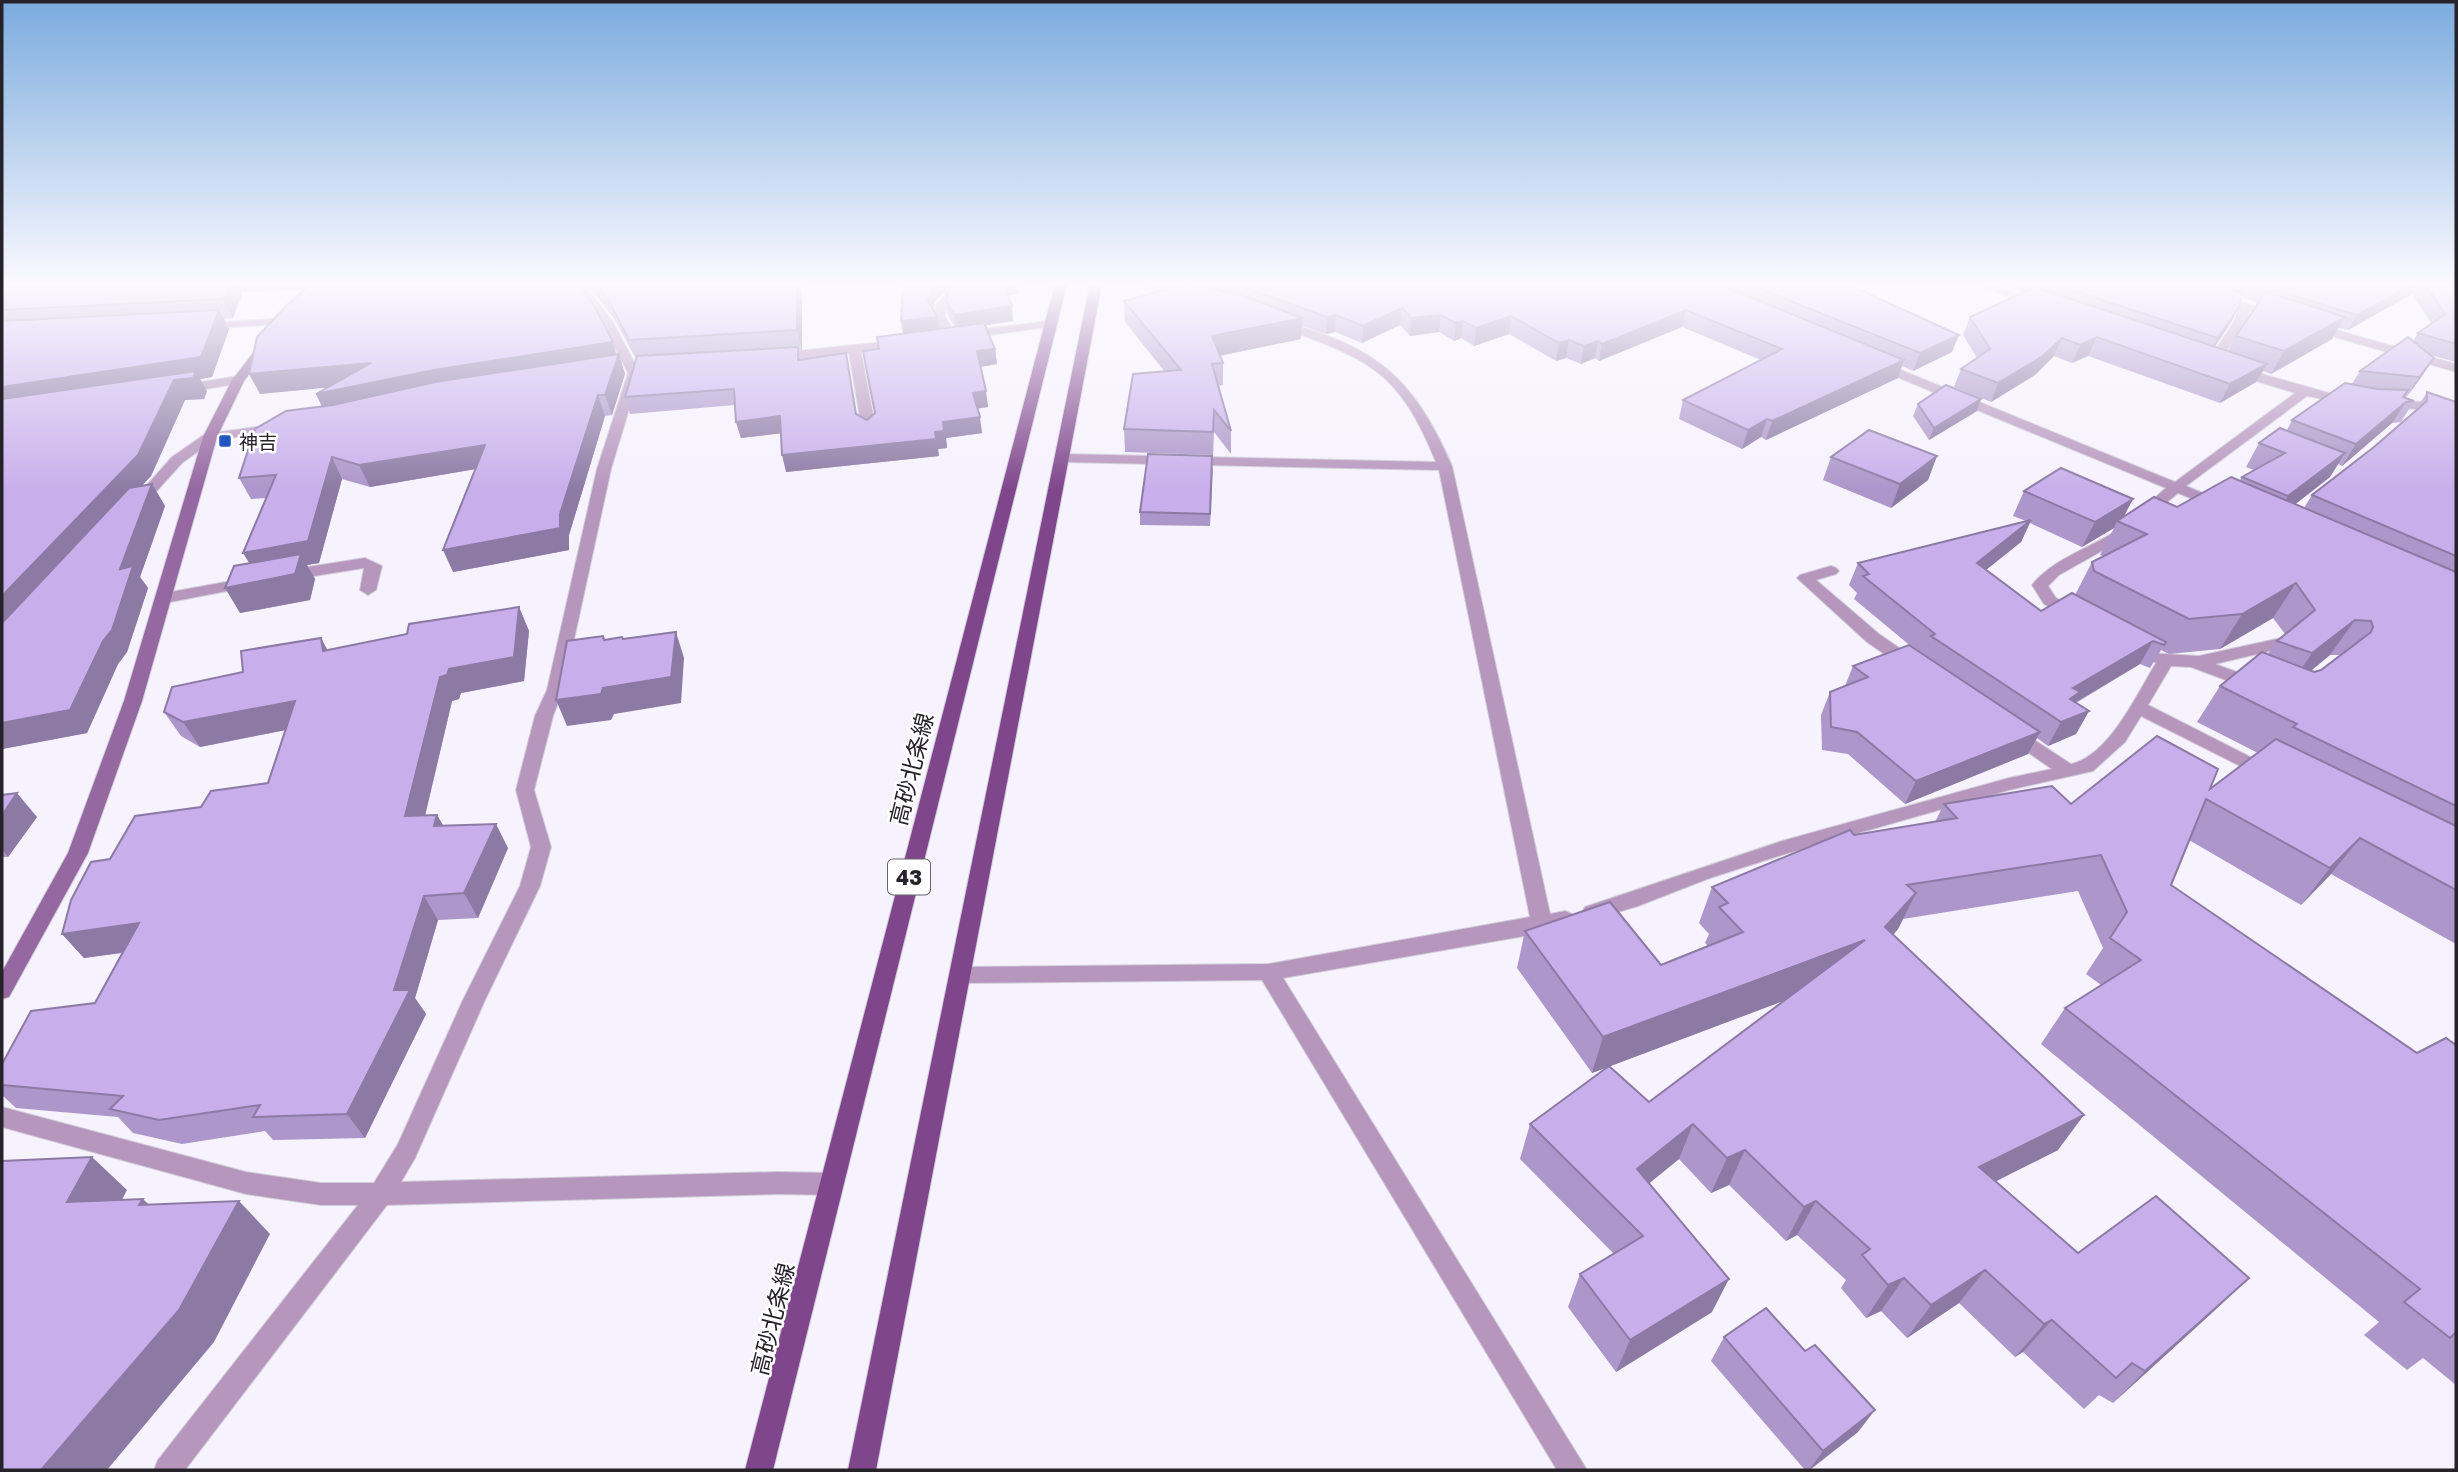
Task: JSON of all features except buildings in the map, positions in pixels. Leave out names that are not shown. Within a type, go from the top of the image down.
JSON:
[{"type":"main road","name":"高砂北条線","points":[[759,1470],[1042,353]]},
{"type":"main road","points":[[862,1470],[1084,353]]},
{"type":"street","points":[[2,991],[78,853],[134,701],[210,437],[238,380],[259,353]]},
{"type":"street","points":[[168,1470],[381,1194],[407,1151],[474,1000],[530,886],[541,847],[525,790],[544,716],[555,691],[604,469],[634,373],[625,353]]},
{"type":"street","points":[[758,358],[822,353]]},
{"type":"street","points":[[855,353],[869,430]]},
{"type":"street","points":[[1357,353],[1381,368],[1404,390],[1435,440],[1445,466],[1542,925]]},
{"type":"street","points":[[2215,353],[2208,361],[2305,392],[2371,403],[2456,408]]},
{"type":"street","points":[[2402,353],[2456,368]]},
{"type":"street","points":[[1866,359],[2231,510]]},
{"type":"street","points":[[172,390],[238,380]]},
{"type":"street","points":[[2084,620],[2050,601],[2040,585],[2054,572],[2118,536],[2175,488],[2251,439],[2305,392]]},
{"type":"street","points":[[128,515],[177,460],[210,437],[290,426]]},
{"type":"street","points":[[1063,458],[1445,466]]},
{"type":"street","points":[[165,598],[365,563],[374,566],[368,590]]},
{"type":"street","points":[[1831,571],[1805,578],[1872,638],[1930,677]]},
{"type":"street","points":[[2141,650],[2165,662],[2216,658],[2281,643]]},
{"type":"street","points":[[2191,660],[2265,689]]},
{"type":"street","points":[[960,975],[1268,972],[1542,925],[1631,901],[1703,873],[1782,848],[2009,784],[2087,766],[2119,738],[2165,662]]},
{"type":"street","points":[[2138,708],[2285,782]]},
{"type":"street","points":[[1999,724],[2068,771]]},
{"type":"street","points":[[1268,972],[1573,1470]]},
{"type":"street","points":[[2,1117],[246,1183],[321,1194],[831,1184]]},
{"type":"place","name":"神吉","points":[[225,441]]}]
